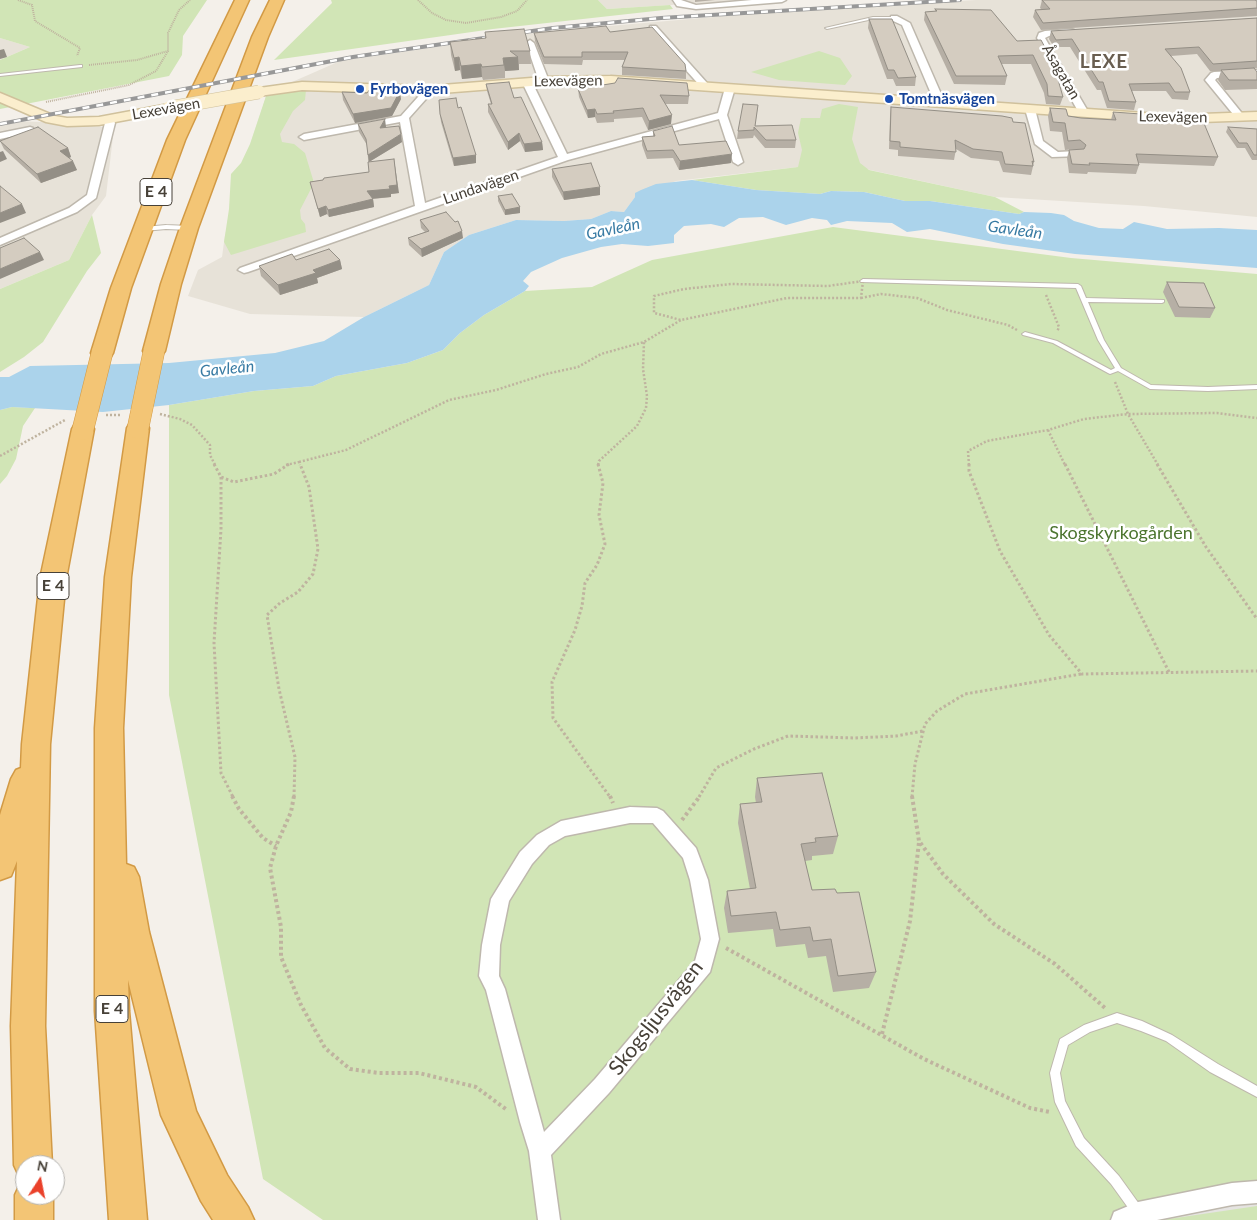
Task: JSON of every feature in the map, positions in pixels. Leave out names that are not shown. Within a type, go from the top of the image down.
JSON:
[{"type":"highway","name":"E 4","points":[[33,1155],[28,1026],[36,744],[53,579],[84,421],[121,288],[176,140],[242,0]]},
{"type":"highway","name":"E 4","points":[[128,1220],[112,1012],[109,728],[118,577],[139,419],[171,284],[189,228],[260,37],[277,0]]},
{"type":"highway","points":[[0,866],[36,744]]},
{"type":"highway","points":[[109,808],[133,932],[179,1115],[214,1188],[235,1220]]},
{"type":"highway","points":[[34,1205],[34,1220]]},
{"type":"street","points":[[678,0],[680,4],[696,7],[780,0]]},
{"type":"street","points":[[894,18],[906,23],[940,103]]},
{"type":"street","points":[[654,28],[705,86]]},
{"type":"street","name":"Åsagatan","points":[[1077,32],[1048,34],[1042,35],[1041,38],[1084,114]]},
{"type":"street","points":[[530,43],[544,81]]},
{"type":"street","points":[[1240,117],[1210,80],[1214,75],[1257,73]]},
{"type":"street","name":"Lexevägen","points":[[0,97],[51,119],[77,123],[302,86],[429,90],[544,81],[611,80],[1084,114],[1174,119],[1257,116]]},
{"type":"street","points":[[527,82],[564,158]]},
{"type":"street","points":[[730,88],[722,115],[738,162]]},
{"type":"street","points":[[304,137],[404,118],[429,90]]},
{"type":"street","points":[[1030,109],[1038,142],[1056,155],[1077,154]]},
{"type":"street","name":"Lundavägen","points":[[244,270],[564,158],[722,115]]},
{"type":"street","points":[[404,118],[421,208]]},
{"type":"street","points":[[0,242],[74,210],[92,196],[110,123],[109,119]]},
{"type":"street","points":[[0,136],[30,130]]},
{"type":"street","name":"Skogsljusvägen","points":[[540,1151],[602,1086],[703,966],[710,939],[699,880],[690,854],[657,816],[619,817],[561,829],[543,840],[526,858],[500,899],[491,945],[489,976],[495,989],[530,1122],[540,1151],[549,1220]]},
{"type":"street","points":[[1130,1216],[1232,1194],[1257,1192]]},
{"type":"lane","points":[[827,28],[873,18],[894,18]]},
{"type":"lane","points":[[0,75],[80,66]]},
{"type":"lane","points":[[142,229],[189,228]]},
{"type":"lane","points":[[863,281],[1078,286],[1101,340],[1119,369],[1150,387],[1208,389],[1257,387]]},
{"type":"lane","points":[[1085,300],[1162,301]]},
{"type":"lane","points":[[1025,334],[1055,342],[1110,372],[1119,369]]},
{"type":"lane","points":[[1130,1216],[1109,1172],[1080,1142],[1060,1102],[1055,1073],[1064,1042],[1087,1028],[1117,1018],[1142,1026],[1169,1038],[1214,1068],[1257,1092]]},
{"type":"path","points":[[18,0],[32,4],[35,21],[80,48],[75,60],[80,66],[137,60],[168,51]]},
{"type":"path","points":[[40,103],[129,85],[156,71],[168,51],[168,33],[179,10],[190,0]]},
{"type":"path","points":[[418,0],[432,13],[446,20],[466,23],[501,17],[516,11],[527,0]]},
{"type":"path","points":[[681,320],[654,314],[654,296],[684,289],[731,284],[828,286],[863,281],[861,298]]},
{"type":"path","points":[[1043,286],[1059,326],[1055,342]]},
{"type":"path","points":[[221,477],[234,482],[274,474],[287,464],[346,450],[450,400],[496,390],[546,374],[578,367],[601,354],[644,342],[681,320],[787,298],[861,298],[881,294],[917,298],[947,310],[1008,324],[1025,334]]},
{"type":"path","points":[[619,817],[610,796],[553,718],[552,682],[575,630],[582,606],[585,583],[597,565],[605,544],[599,515],[603,483],[598,465],[600,460],[637,426],[646,408],[648,396],[643,369],[644,342]]},
{"type":"path","points":[[1110,372],[1128,414],[1206,547],[1257,619]]},
{"type":"path","points":[[1082,674],[1049,635],[1000,551],[969,471],[968,451],[987,441],[1048,430],[1084,419],[1128,414],[1217,412],[1257,418]]},
{"type":"path","points":[[0,456],[63,420],[180,419],[192,426],[210,445],[210,455],[221,477],[221,529],[214,643],[221,772],[239,809],[263,838],[276,846]]},
{"type":"path","points":[[1048,430],[1169,672]]},
{"type":"path","points":[[299,462],[308,487],[318,549],[313,574],[298,592],[267,615],[279,688],[295,757],[294,796],[291,812],[276,846],[270,868],[281,927],[281,957],[301,1005],[325,1048],[350,1069],[380,1073],[420,1073],[476,1087],[497,1104],[530,1122]]},
{"type":"path","points":[[882,1034],[910,921],[919,841],[912,801],[915,764],[925,724],[937,711],[965,694],[1082,674],[1257,671]]},
{"type":"path","points":[[672,833],[694,806],[716,768],[754,749],[788,736],[880,737],[923,731]]},
{"type":"path","points":[[919,841],[943,874],[994,924],[1055,964],[1117,1018]]},
{"type":"path","points":[[710,939],[924,1059],[1030,1108],[1065,1115]]},
{"type":"shaded area","points":[[598,0],[752,0],[607,9]]},
{"type":"shaded area","points":[[976,0],[1257,0],[1257,217],[1144,206],[995,197],[861,168],[798,167],[676,181],[635,197],[624,212],[611,211],[591,219],[564,221],[516,220],[469,235],[444,252],[429,285],[364,317],[250,314],[188,296],[198,270],[222,257],[225,235],[267,93],[340,61],[540,32],[771,12]]},
{"type":"shaded area","points":[[0,38],[30,47],[0,60]]},
{"type":"shaded area","points":[[11,121],[114,128],[106,196],[92,215],[69,260],[0,289],[0,123]]},
{"type":"shaded area","points":[[1257,1198],[1257,1206],[1162,1220],[1122,1220]]},
{"type":"green space","points":[[0,0],[207,0],[183,36],[182,55],[169,76],[0,109],[0,60],[30,47],[0,38]]},
{"type":"green space","points":[[331,0],[598,0],[607,9],[670,5],[673,9],[493,29],[274,60],[332,3]]},
{"type":"green space","points":[[819,51],[840,58],[852,76],[845,85],[779,80],[751,72]]},
{"type":"green space","points":[[306,90],[305,100],[293,111],[280,134],[282,142],[294,144],[305,153],[314,183],[300,210],[306,232],[231,255],[224,242],[229,209],[231,174],[241,163],[250,144],[267,93]]},
{"type":"green space","points":[[839,104],[858,107],[852,139],[860,163],[869,170],[995,197],[1024,212],[1019,214],[930,201],[905,201],[864,192],[831,191],[820,194],[756,190],[692,180],[798,167],[802,150],[798,133],[801,118],[820,118],[822,109]]},
{"type":"green space","points":[[92,215],[101,253],[87,271],[43,342],[0,372],[0,289],[69,260]]},
{"type":"green space","name":"Skogskyrkogården","points":[[833,227],[1071,258],[1257,274],[1257,1220],[323,1220],[263,1179],[169,695],[169,405],[254,391],[313,386],[336,376],[407,363],[443,350],[460,333],[484,315],[525,291],[592,287],[652,260]]},
{"type":"green space","points":[[12,407],[35,408],[23,426],[16,459],[7,476],[0,484],[0,410]]},
{"type":"water","name":"Gavleån","points":[[692,180],[756,190],[820,194],[831,191],[864,192],[905,201],[930,201],[1019,214],[1024,212],[1051,213],[1064,215],[1074,221],[1099,228],[1123,229],[1134,222],[1167,229],[1219,228],[1257,230],[1257,268],[1075,254],[1003,244],[930,229],[907,232],[892,223],[847,221],[831,225],[827,220],[812,218],[786,225],[763,217],[739,218],[724,227],[711,224],[684,226],[674,235],[674,243],[648,246],[622,244],[601,247],[562,258],[531,272],[523,281],[529,286],[525,291],[484,315],[460,333],[443,350],[407,363],[336,376],[313,386],[254,391],[169,405],[103,412],[12,407],[0,410],[0,377],[9,377],[30,366],[169,363],[275,353],[324,341],[364,317],[429,285],[444,252],[469,235],[516,220],[564,221],[591,219],[611,211],[624,212],[635,197],[635,193],[641,190],[656,184]]},
{"type":"building","points":[[1042,0],[1255,0],[1257,1],[1257,8],[1043,23],[1035,10],[1050,9]]},
{"type":"building","points":[[935,9],[991,10],[1017,41],[1041,40],[1053,62],[1063,97],[1048,96],[1047,84],[1033,55],[998,56],[1007,76],[956,76],[925,12],[937,11]]},
{"type":"building","points":[[1257,18],[1257,61],[1213,64],[1199,47],[1165,49],[1181,68],[1190,92],[1175,92],[1169,83],[1129,84],[1136,102],[1109,101],[1103,82],[1099,82],[1072,39],[1056,40],[1051,31]]},
{"type":"building","points":[[869,19],[892,19],[916,77],[898,78],[894,70],[888,70]]},
{"type":"building","points":[[606,26],[610,32],[652,27],[685,64],[686,71],[622,67],[628,52],[582,52],[582,57],[544,57],[534,33]]},
{"type":"building","points":[[524,29],[530,51],[510,51],[518,57],[503,58],[504,65],[482,67],[481,64],[461,66],[459,57],[454,58],[450,42],[486,38],[485,32]]},
{"type":"building","points":[[1254,68],[1257,72],[1257,80],[1229,80],[1221,70]]},
{"type":"building","points":[[618,78],[687,83],[689,96],[660,95],[672,115],[649,121],[643,108],[597,114],[595,109],[587,110],[578,89],[615,83]]},
{"type":"building","points":[[509,82],[514,98],[521,97],[542,142],[524,144],[519,133],[508,142],[488,104],[492,104],[486,84]]},
{"type":"building","points":[[370,89],[400,91],[391,108],[353,114],[342,92],[367,93]]},
{"type":"building","points":[[456,98],[458,108],[461,107],[476,155],[453,158],[440,114],[439,100]]},
{"type":"building","points":[[743,104],[758,105],[755,126],[792,125],[796,140],[766,140],[754,127],[754,130],[738,131]]},
{"type":"building","points":[[891,107],[1002,116],[1012,118],[1013,122],[1025,123],[1034,162],[1032,161],[1033,166],[1005,164],[1002,152],[973,149],[955,140],[956,152],[900,147],[900,142],[890,141]]},
{"type":"building","points":[[1050,108],[1066,109],[1068,116],[1081,118],[1116,120],[1113,112],[1141,114],[1143,119],[1203,121],[1218,157],[1136,154],[1139,165],[1072,164],[1069,150],[1084,149],[1086,145],[1080,140],[1068,141],[1065,123],[1053,122]]},
{"type":"building","points":[[385,119],[380,128],[399,126],[401,134],[368,155],[366,139],[358,124]]},
{"type":"building","points":[[672,126],[679,145],[726,141],[732,154],[680,161],[673,150],[647,151],[642,137],[655,136],[653,131]]},
{"type":"building","points":[[38,127],[68,148],[60,151],[73,161],[37,174],[0,141]]},
{"type":"building","points":[[1228,127],[1257,129],[1257,155],[1254,155],[1247,143],[1239,143]]},
{"type":"building","points":[[394,159],[397,185],[389,186],[390,189],[367,191],[373,199],[328,210],[326,206],[318,209],[310,182],[323,180],[324,178],[369,172],[368,162]]},
{"type":"building","points":[[591,163],[600,187],[563,192],[552,169]]},
{"type":"building","points":[[0,186],[22,204],[0,213]]},
{"type":"building","points":[[512,194],[520,207],[505,210],[498,196]]},
{"type":"building","points":[[446,212],[455,222],[458,221],[462,231],[421,249],[408,238],[429,231],[420,220]]},
{"type":"building","points":[[24,238],[40,252],[0,269],[0,248]]},
{"type":"building","points":[[329,249],[340,260],[313,270],[316,273],[278,285],[259,266],[292,254],[296,260]]},
{"type":"building","points":[[1167,282],[1204,283],[1215,308],[1179,307]]},
{"type":"building","points":[[822,773],[838,836],[815,838],[816,842],[801,844],[812,890],[835,889],[837,893],[859,892],[876,972],[838,976],[831,939],[813,941],[810,927],[780,930],[776,912],[731,916],[727,891],[756,888],[740,804],[762,802],[757,778]]},
{"type":"railway","points":[[0,124],[353,57],[553,28],[661,18],[960,0]]},
{"type":"place","name":"Fyrbovägen","points":[[360,89]]},
{"type":"place","name":"Tomtnäsvägen","points":[[889,99]]},
{"type":"district","name":"LEXE","points":[[1104,62]]}]
